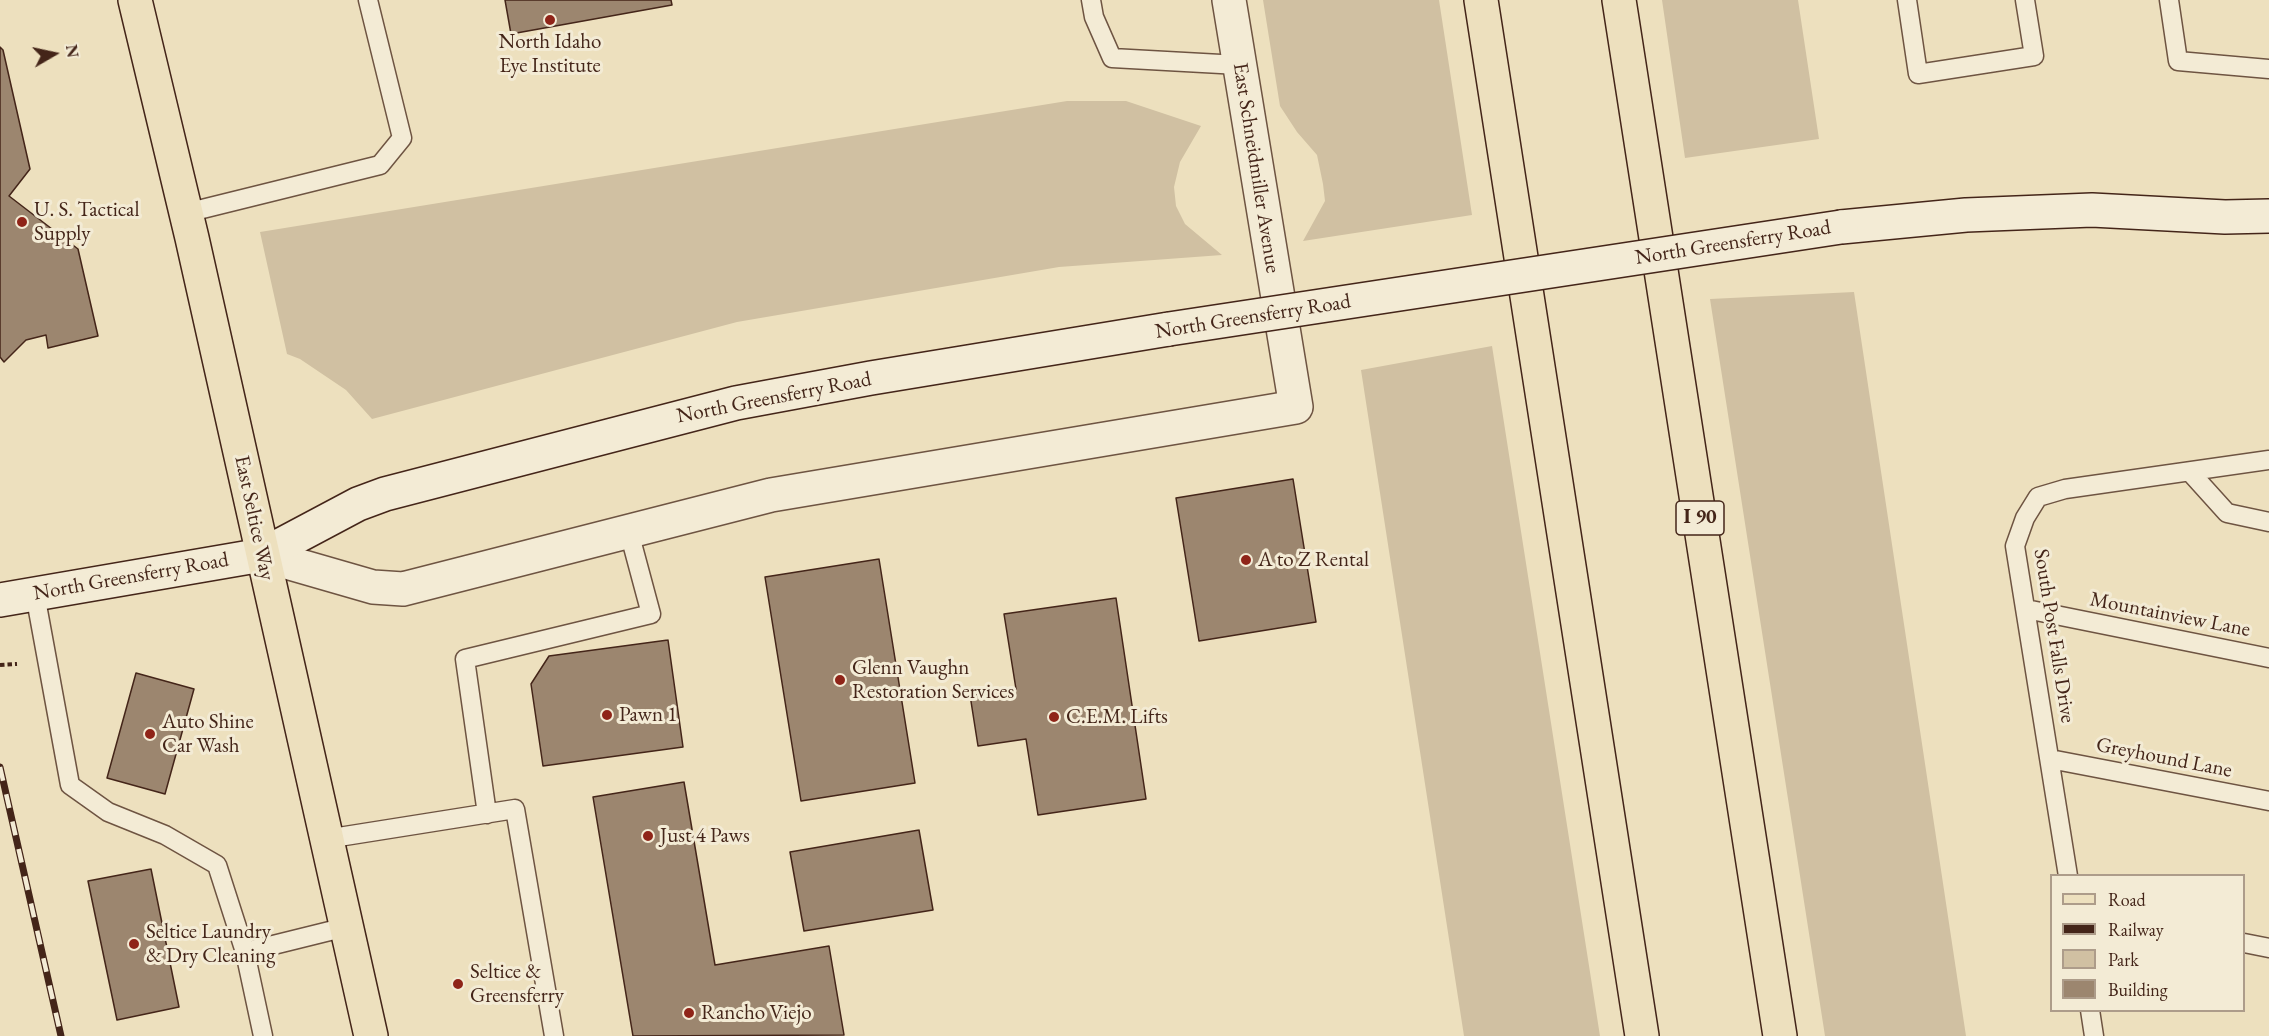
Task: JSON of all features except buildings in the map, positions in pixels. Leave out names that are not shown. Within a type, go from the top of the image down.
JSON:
[{"type":"main road","name":"East Seltice Way","points":[[135,0],[186,213],[370,1036]]},
{"type":"main road","name":"East Schneidmiller Avenue","points":[[1228,0],[1296,408]]},
{"type":"main road","points":[[1482,0],[1642,1036]]},
{"type":"main road","name":"I 90","points":[[1619,0],[1780,1036]]},
{"type":"main road","name":"North Greensferry Road","points":[[0,600],[262,555],[358,504],[385,494],[682,416],[792,392],[1169,330],[1841,227],[1966,215],[2091,210],[2225,217],[2269,216]]},
{"type":"main road","name":"North Greensferry Road","points":[[262,555],[374,587],[403,589],[771,495],[1296,408]]},
{"type":"lane","points":[[186,213],[380,165],[402,138],[368,0]]},
{"type":"lane","points":[[1091,0],[1094,17],[1112,58],[1239,65]]},
{"type":"lane","points":[[1907,0],[1918,74],[2034,56],[2025,0]]},
{"type":"lane","points":[[2169,0],[2178,60],[2269,69]]},
{"type":"lane","name":"South Post Falls Drive","points":[[2068,874],[2015,546],[2025,518],[2038,497],[2065,489],[2269,460]]},
{"type":"lane","points":[[2190,471],[2227,513],[2269,522]]},
{"type":"lane","points":[[487,814],[465,659],[651,614],[629,532]]},
{"type":"lane","points":[[35,594],[70,785],[108,812],[165,835],[217,865],[245,952],[263,1036]]},
{"type":"lane","name":"Mountainview Lane","points":[[2026,609],[2269,657]]},
{"type":"lane","name":"Greyhound Lane","points":[[2050,759],[2269,801]]},
{"type":"lane","points":[[326,839],[515,809],[554,1036]]},
{"type":"lane","points":[[245,952],[346,927]]},
{"type":"lane","points":[[2245,943],[2269,948]]},
{"type":"lane","points":[[2090,1012],[2094,1036]]},
{"type":"green space","points":[[1263,0],[1439,0],[1472,215],[1303,241],[1325,201],[1323,184],[1317,155],[1297,132],[1280,106]]},
{"type":"green space","points":[[1662,0],[1798,0],[1819,139],[1685,158]]},
{"type":"green space","points":[[1067,101],[1126,101],[1201,126],[1180,162],[1174,187],[1176,206],[1185,224],[1222,255],[1059,267],[737,322],[372,419],[346,390],[300,359],[287,354],[260,232]]},
{"type":"green space","points":[[1854,292],[1966,1036],[1825,1036],[1710,299]]},
{"type":"green space","points":[[1492,346],[1600,1036],[1464,1036],[1361,370]]},
{"type":"railway","points":[[0,767],[61,1036]]},
{"type":"place","name":"North Idaho Eye Institute","points":[[550,20]]},
{"type":"place","name":"U. S. Tactical Supply","points":[[22,222]]},
{"type":"place","name":"A to Z Rental","points":[[1246,560]]},
{"type":"place","name":"Glenn Vaughn Restoration Services","points":[[840,680]]},
{"type":"place","name":"Pawn 1","points":[[607,715]]},
{"type":"place","name":"C.E.M. Lifts","points":[[1054,717]]},
{"type":"place","name":"Auto Shine Car Wash","points":[[150,734]]},
{"type":"place","name":"Just 4 Paws","points":[[648,836]]},
{"type":"place","name":"Seltice Laundry & Dry Cleaning","points":[[134,944]]},
{"type":"place","name":"Seltice & Greensferry","points":[[458,984]]},
{"type":"place","name":"Rancho Viejo","points":[[689,1013]]}]
